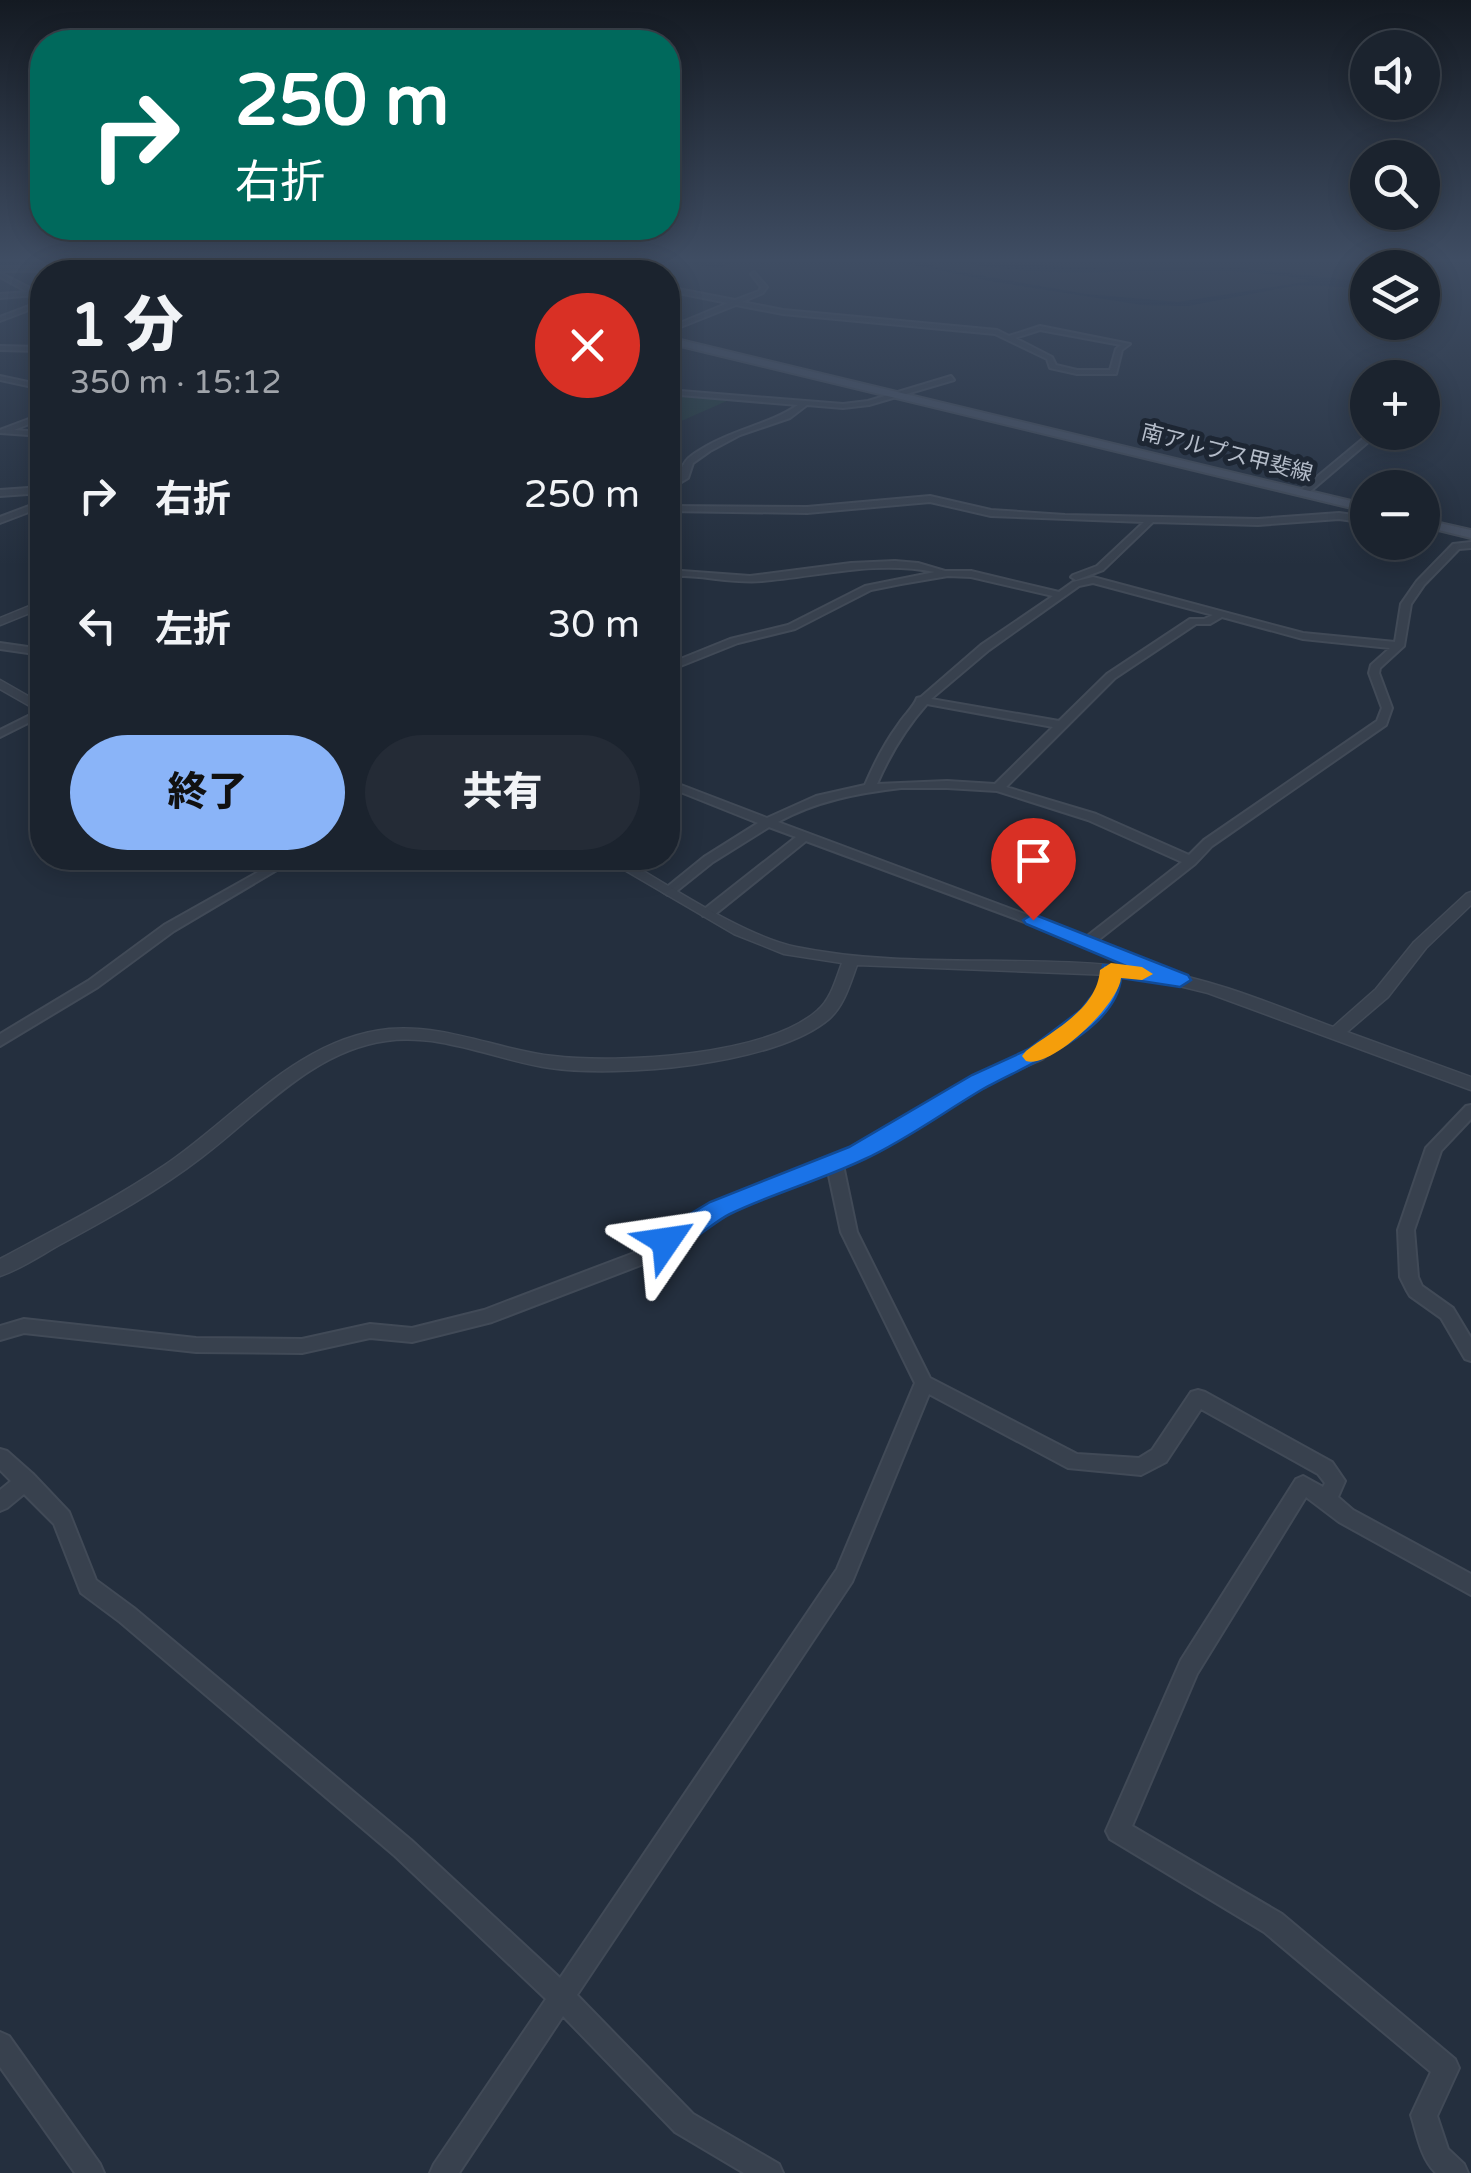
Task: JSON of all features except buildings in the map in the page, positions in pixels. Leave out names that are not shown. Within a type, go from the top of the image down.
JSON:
[{"type":"main road","name":"南アルプス甲斐線","points":[[762,362],[1350,504]]},
{"type":"main road","points":[[1440,526],[1471,534]]},
{"type":"street","points":[[1052,362],[1053,366],[1073,371],[1113,372],[1116,362]]},
{"type":"street","points":[[0,378],[30,384]]},
{"type":"street","points":[[680,393],[855,406],[950,378]]},
{"type":"street","points":[[680,479],[690,462],[707,449],[737,433],[787,416],[804,404]]},
{"type":"street","points":[[1,432],[30,421]]},
{"type":"street","points":[[1,432],[30,433]]},
{"type":"street","points":[[1303,492],[1354,450]]},
{"type":"street","points":[[0,493],[30,491]]},
{"type":"street","points":[[680,509],[807,510],[930,499],[1008,515],[1258,522],[1350,518]]},
{"type":"street","points":[[0,520],[30,509]]},
{"type":"street","points":[[1076,584],[1070,579],[1100,568],[1150,521]]},
{"type":"street","points":[[1088,942],[1208,843],[1382,723],[1387,708],[1374,674],[1375,666],[1399,646],[1406,604],[1420,583],[1456,546],[1471,545]]},
{"type":"street","points":[[680,573],[760,578],[847,563],[877,562],[989,577],[1060,595]]},
{"type":"street","points":[[680,663],[808,620],[868,588],[948,573]]},
{"type":"street","points":[[870,786],[890,739],[941,678],[976,658],[996,638],[1076,584],[1093,580],[1303,636],[1399,646]]},
{"type":"street","points":[[0,622],[30,609]]},
{"type":"street","points":[[998,788],[1111,676],[1194,622],[1218,616]]},
{"type":"street","points":[[0,646],[30,650]]},
{"type":"street","points":[[0,684],[30,703]]},
{"type":"street","points":[[921,700],[1062,725]]},
{"type":"street","points":[[0,734],[30,717]]},
{"type":"street","points":[[668,891],[734,838],[763,822],[813,800],[870,786],[912,782],[998,788],[1092,818],[1190,861]]},
{"type":"street","points":[[680,788],[1180,980],[1471,1084]]},
{"type":"street","points":[[708,913],[803,837]]},
{"type":"street","points":[[0,1041],[68,1000],[170,928],[270,870]]},
{"type":"street","points":[[632,870],[739,931],[790,951],[850,962],[1111,970],[1180,980]]},
{"type":"street","points":[[1335,1034],[1382,993],[1420,945],[1471,897]]},
{"type":"street","points":[[0,1268],[171,1170],[297,1072],[332,1050],[384,1035],[410,1034],[556,1062],[620,1066],[694,1058],[802,1030],[834,1004],[850,962]]},
{"type":"street","points":[[0,1333],[24,1326],[196,1344],[302,1346],[370,1332],[412,1335],[486,1316],[640,1258],[719,1208],[858,1153],[980,1080],[1037,1054],[1089,1016],[1109,988],[1111,970]]},
{"type":"street","points":[[1471,1110],[1434,1148],[1406,1230],[1410,1277],[1416,1291],[1447,1313],[1471,1354]]},
{"type":"street","points":[[834,1160],[848,1232],[924,1383],[1076,1462],[1142,1467],[1159,1456],[1198,1398],[1325,1468],[1335,1481],[1327,1500]]},
{"type":"street","points":[[444,2173],[845,1576],[924,1383]]},
{"type":"street","points":[[0,1457],[62,1518],[88,1586],[96,1595],[128,1615],[402,1848],[561,1996],[684,2123],[770,2173]]},
{"type":"street","points":[[0,1502],[26,1480]]},
{"type":"street","points":[[1455,2173],[1438,2157],[1424,2115],[1446,2068],[1274,1923],[1118,1831],[1189,1667],[1303,1485],[1346,1516],[1471,1586]]},
{"type":"street","points":[[0,2045],[90,2173]]},
{"type":"green space","points":[[680,394],[729,400],[680,422]]},
{"type":"slow traffic","points":[[1034,1056],[1089,1016],[1109,988],[1111,970],[1142,974]]},
{"type":"route","points":[[666,1241],[719,1208],[858,1153],[980,1080],[1037,1054],[1089,1016],[1109,988],[1111,970],[1180,980],[1033,920]]}]
